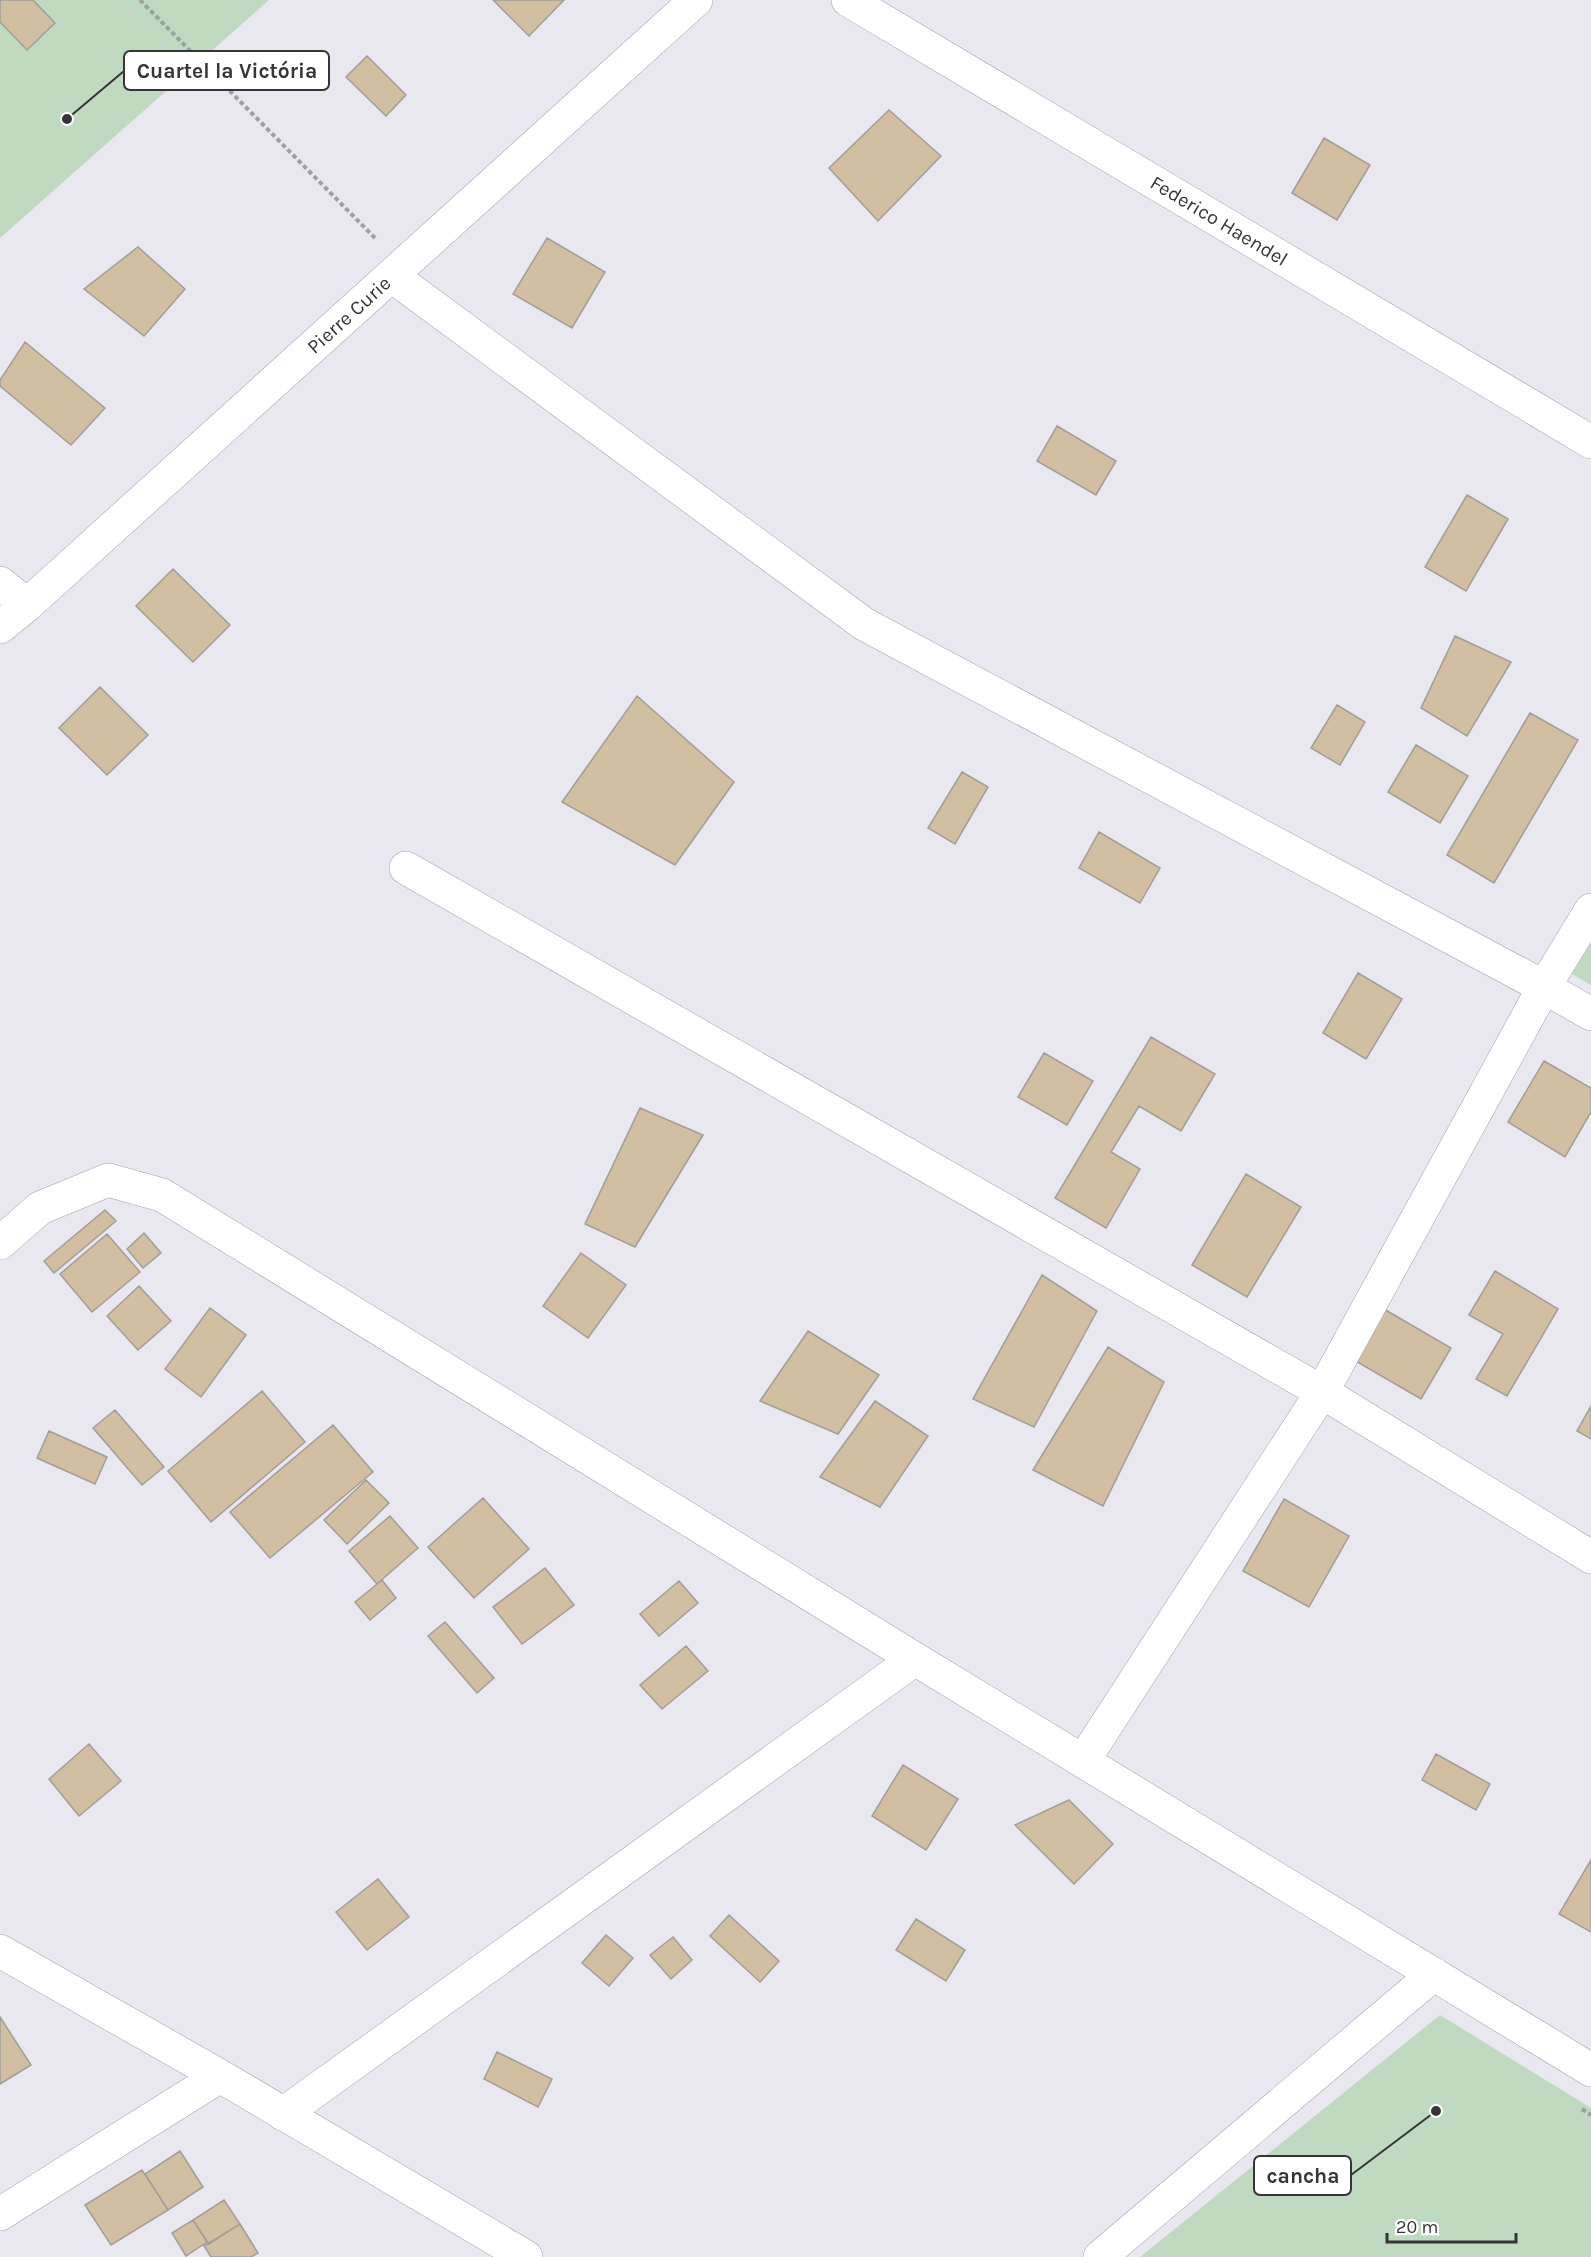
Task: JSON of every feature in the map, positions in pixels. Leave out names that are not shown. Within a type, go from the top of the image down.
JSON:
[{"type":"street","name":"Pierre Curie","points":[[0,627],[696,0]]},
{"type":"street","name":"Federico Haendel","points":[[848,0],[1591,442]]},
{"type":"street","points":[[397,271],[864,624],[1591,1014]]},
{"type":"street","points":[[0,583],[27,605]]},
{"type":"street","points":[[406,868],[1322,1392],[1591,1557]]},
{"type":"street","points":[[1083,1761],[1322,1392],[1544,987],[1591,910]]},
{"type":"street","points":[[0,1243],[40,1208],[108,1180],[162,1195],[915,1659],[1591,2070]]},
{"type":"street","points":[[283,2114],[915,1659]]},
{"type":"street","points":[[0,1951],[220,2076],[526,2257]]},
{"type":"street","points":[[1100,2257],[1434,1974]]},
{"type":"street","points":[[0,2214],[220,2076]]},
{"type":"path","points":[[140,0],[397,271]]},
{"type":"path","points":[[1581,2108],[1591,2115]]},
{"type":"green space","points":[[0,0],[269,0],[0,238]]},
{"type":"green space","points":[[1591,943],[1591,985],[1572,974]]},
{"type":"green space","points":[[1440,2015],[1591,2108],[1591,2257],[1140,2257]]},
{"type":"building","points":[[0,0],[33,0],[55,23],[27,50],[0,22]]},
{"type":"building","points":[[493,0],[564,0],[529,36]]},
{"type":"building","points":[[367,56],[406,95],[386,116],[346,77]]},
{"type":"building","points":[[889,110],[941,156],[878,221],[829,168]]},
{"type":"building","points":[[1324,138],[1370,165],[1337,220],[1292,193]]},
{"type":"building","points":[[547,238],[605,272],[572,328],[513,294]]},
{"type":"building","points":[[138,247],[185,289],[144,336],[84,289]]},
{"type":"building","points":[[25,342],[105,408],[71,445],[0,386],[0,380]]},
{"type":"building","points":[[1057,426],[1116,461],[1096,495],[1037,461]]},
{"type":"building","points":[[1467,495],[1508,519],[1466,591],[1425,567]]},
{"type":"building","points":[[173,569],[230,625],[193,662],[136,606]]},
{"type":"building","points":[[1455,636],[1511,662],[1467,736],[1421,708]]},
{"type":"building","points":[[100,687],[148,735],[107,775],[59,728]]},
{"type":"building","points":[[637,696],[734,782],[675,865],[562,802]]},
{"type":"building","points":[[1337,705],[1365,722],[1340,765],[1311,748]]},
{"type":"building","points":[[1530,713],[1578,740],[1494,883],[1447,855]]},
{"type":"building","points":[[1416,745],[1468,776],[1440,823],[1388,792]]},
{"type":"building","points":[[962,772],[988,787],[955,844],[928,828]]},
{"type":"building","points":[[1099,832],[1160,868],[1140,903],[1079,868]]},
{"type":"building","points":[[1358,973],[1402,999],[1366,1059],[1323,1033]]},
{"type":"building","points":[[1151,1037],[1215,1074],[1181,1131],[1139,1106],[1111,1152],[1140,1169],[1106,1228],[1055,1198]]},
{"type":"building","points":[[1044,1053],[1093,1081],[1067,1125],[1018,1097]]},
{"type":"building","points":[[1544,1061],[1591,1088],[1591,1112],[1565,1157],[1508,1122]]},
{"type":"building","points":[[640,1108],[703,1135],[635,1247],[585,1224]]},
{"type":"building","points":[[1246,1174],[1301,1207],[1247,1297],[1192,1265]]},
{"type":"building","points":[[105,1210],[116,1221],[54,1273],[44,1261]]},
{"type":"building","points":[[144,1233],[161,1253],[143,1268],[127,1249]]},
{"type":"building","points":[[107,1234],[140,1272],[92,1312],[60,1274]]},
{"type":"building","points":[[581,1253],[626,1285],[588,1338],[543,1306]]},
{"type":"building","points":[[1495,1271],[1558,1309],[1507,1396],[1476,1379],[1503,1334],[1469,1315]]},
{"type":"building","points":[[1042,1275],[1097,1311],[1034,1427],[973,1399]]},
{"type":"building","points":[[139,1286],[171,1321],[138,1350],[107,1316]]},
{"type":"building","points":[[1377,1305],[1451,1348],[1421,1399],[1347,1356]]},
{"type":"building","points":[[210,1308],[246,1335],[201,1397],[165,1369]]},
{"type":"building","points":[[808,1331],[879,1375],[838,1434],[760,1401]]},
{"type":"building","points":[[1108,1347],[1164,1382],[1103,1506],[1033,1470]]},
{"type":"building","points":[[262,1391],[305,1442],[211,1522],[168,1471]]},
{"type":"building","points":[[875,1401],[928,1436],[880,1507],[820,1477]]},
{"type":"building","points":[[1591,1406],[1591,1439],[1577,1431]]},
{"type":"building","points":[[115,1410],[164,1467],[142,1485],[93,1428]]},
{"type":"building","points":[[333,1425],[373,1472],[270,1558],[230,1512]]},
{"type":"building","points":[[49,1431],[107,1457],[95,1484],[37,1458]]},
{"type":"building","points":[[366,1480],[389,1503],[347,1544],[324,1520]]},
{"type":"building","points":[[483,1498],[529,1549],[474,1598],[428,1547]]},
{"type":"building","points":[[1284,1499],[1349,1536],[1309,1607],[1243,1571]]},
{"type":"building","points":[[390,1516],[418,1548],[377,1584],[349,1551]]},
{"type":"building","points":[[545,1568],[574,1605],[522,1644],[493,1607]]},
{"type":"building","points":[[382,1580],[396,1598],[370,1620],[355,1602]]},
{"type":"building","points":[[679,1581],[698,1603],[659,1636],[640,1614]]},
{"type":"building","points":[[445,1622],[494,1678],[477,1693],[428,1636]]},
{"type":"building","points":[[686,1646],[708,1671],[662,1709],[640,1685]]},
{"type":"building","points":[[89,1744],[121,1781],[79,1816],[49,1779]]},
{"type":"building","points":[[1436,1754],[1490,1784],[1476,1810],[1422,1780]]},
{"type":"building","points":[[903,1765],[958,1799],[926,1850],[872,1816]]},
{"type":"building","points":[[1069,1800],[1113,1844],[1074,1884],[1015,1825]]},
{"type":"building","points":[[1591,1860],[1591,1932],[1559,1914]]},
{"type":"building","points":[[378,1879],[409,1917],[367,1950],[336,1912]]},
{"type":"building","points":[[729,1915],[779,1961],[760,1982],[710,1936]]},
{"type":"building","points":[[916,1919],[965,1950],[946,1981],[896,1950]]},
{"type":"building","points":[[606,1935],[633,1958],[609,1986],[582,1963]]},
{"type":"building","points":[[673,1937],[692,1960],[671,1979],[650,1955]]},
{"type":"building","points":[[0,2017],[31,2065],[0,2084]]},
{"type":"building","points":[[497,2052],[552,2079],[538,2107],[484,2079]]},
{"type":"building","points":[[180,2151],[203,2187],[168,2210],[145,2174]]},
{"type":"building","points":[[142,2170],[168,2210],[111,2245],[85,2205]]},
{"type":"building","points":[[224,2200],[240,2224],[209,2244],[193,2220]]},
{"type":"building","points":[[193,2220],[207,2242],[186,2256],[172,2233]]},
{"type":"building","points":[[240,2224],[258,2253],[251,2257],[211,2257],[204,2246]]},
{"type":"place","name":"Cuartel la Victória","points":[[67,119]]},
{"type":"place","name":"cancha","points":[[1436,2111]]}]
